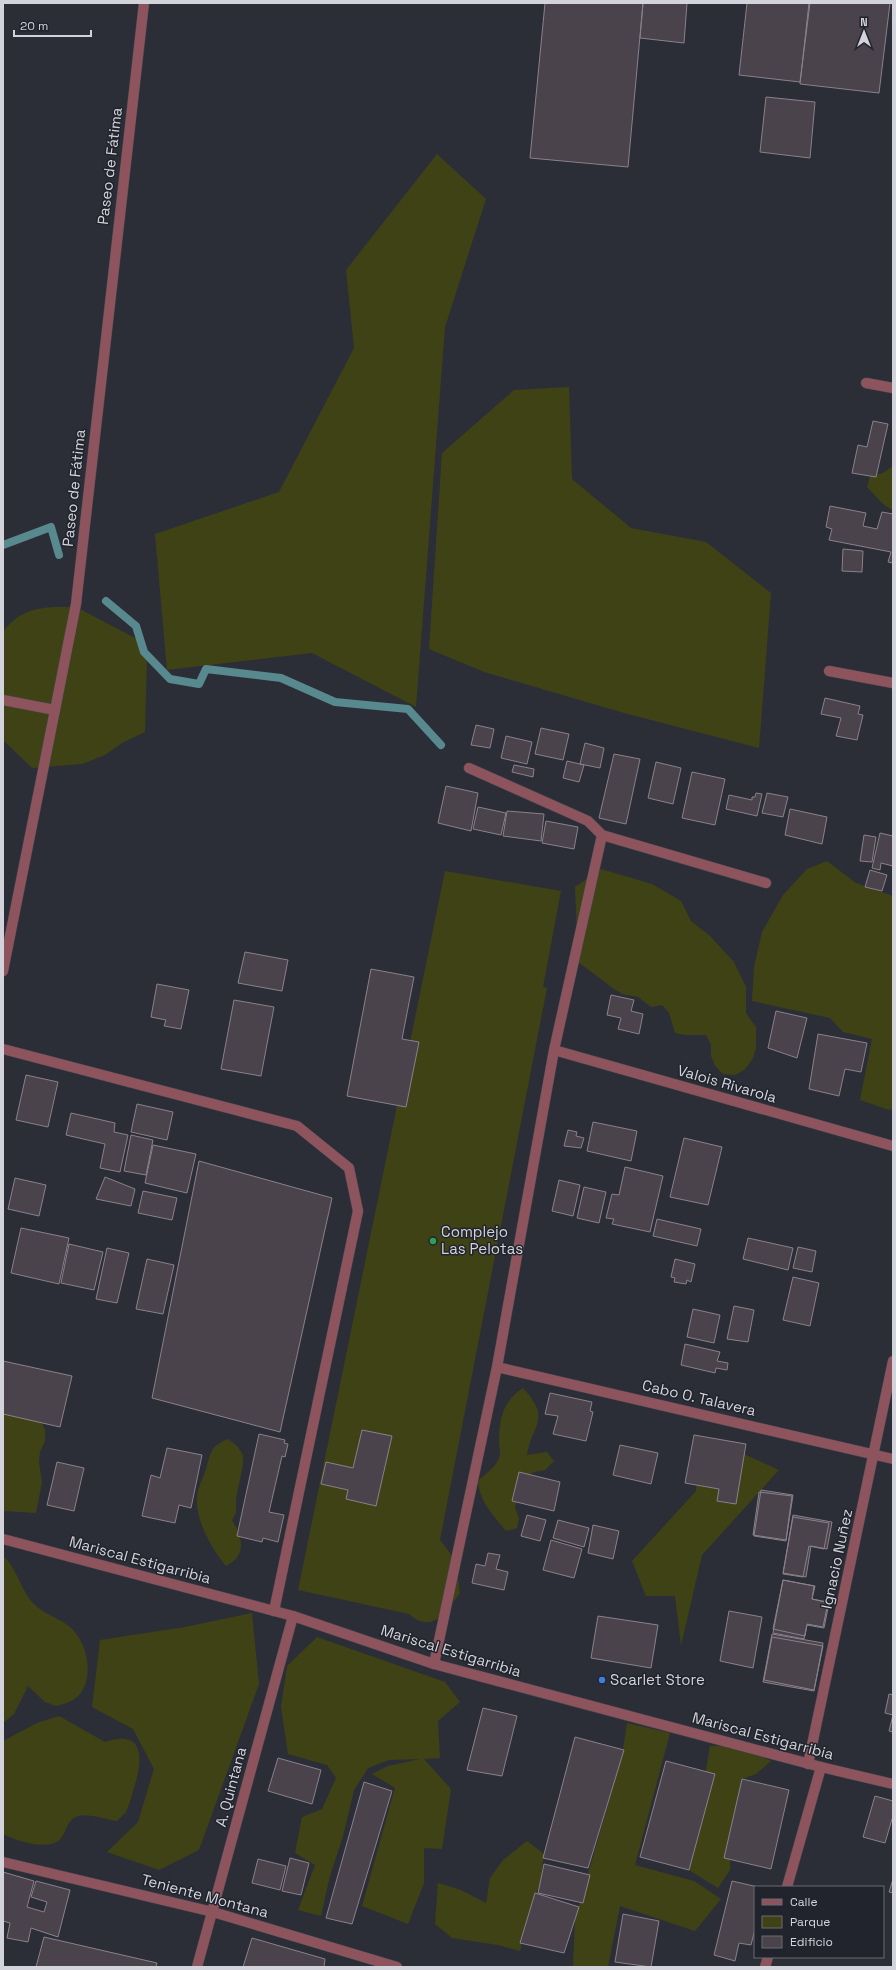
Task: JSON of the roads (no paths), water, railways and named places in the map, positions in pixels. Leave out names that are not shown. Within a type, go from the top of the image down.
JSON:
[{"type":"street","name":"Paseo de Fátima","points":[[3,971],[76,604],[144,3]]},
{"type":"street","points":[[866,383],[893,388]]},
{"type":"street","points":[[829,671],[893,683]]},
{"type":"street","points":[[3,700],[55,710]]},
{"type":"street","points":[[469,768],[588,821],[602,835],[766,883]]},
{"type":"street","points":[[434,1664],[497,1367],[554,1050],[602,835]]},
{"type":"street","points":[[3,1049],[297,1126],[349,1168],[358,1211],[274,1611]]},
{"type":"street","name":"Valois Rivarola","points":[[554,1050],[893,1146]]},
{"type":"street","name":"Ignacio Nuñez","points":[[808,1764],[875,1454],[893,1361]]},
{"type":"street","name":"Cabo O. Talavera","points":[[497,1367],[893,1459]]},
{"type":"street","name":"Mariscal Estigarribia","points":[[3,1539],[293,1616],[434,1664],[808,1764],[893,1784]]},
{"type":"street","name":"A. Quintana","points":[[197,1967],[293,1616]]},
{"type":"street","points":[[787,1886],[821,1767]]},
{"type":"street","name":"Teniente Montana","points":[[3,1862],[212,1912],[397,1967]]},
{"type":"waterway","points":[[3,545],[51,527],[59,555]]},
{"type":"waterway","points":[[106,601],[136,626],[144,652],[170,679],[199,684],[206,669],[281,678],[335,702],[408,709],[441,745]]},
{"type":"place","name":"Complejo Las Pelotas","points":[[433,1241]]},
{"type":"place","name":"Scarlet Store","points":[[602,1680]]}]
